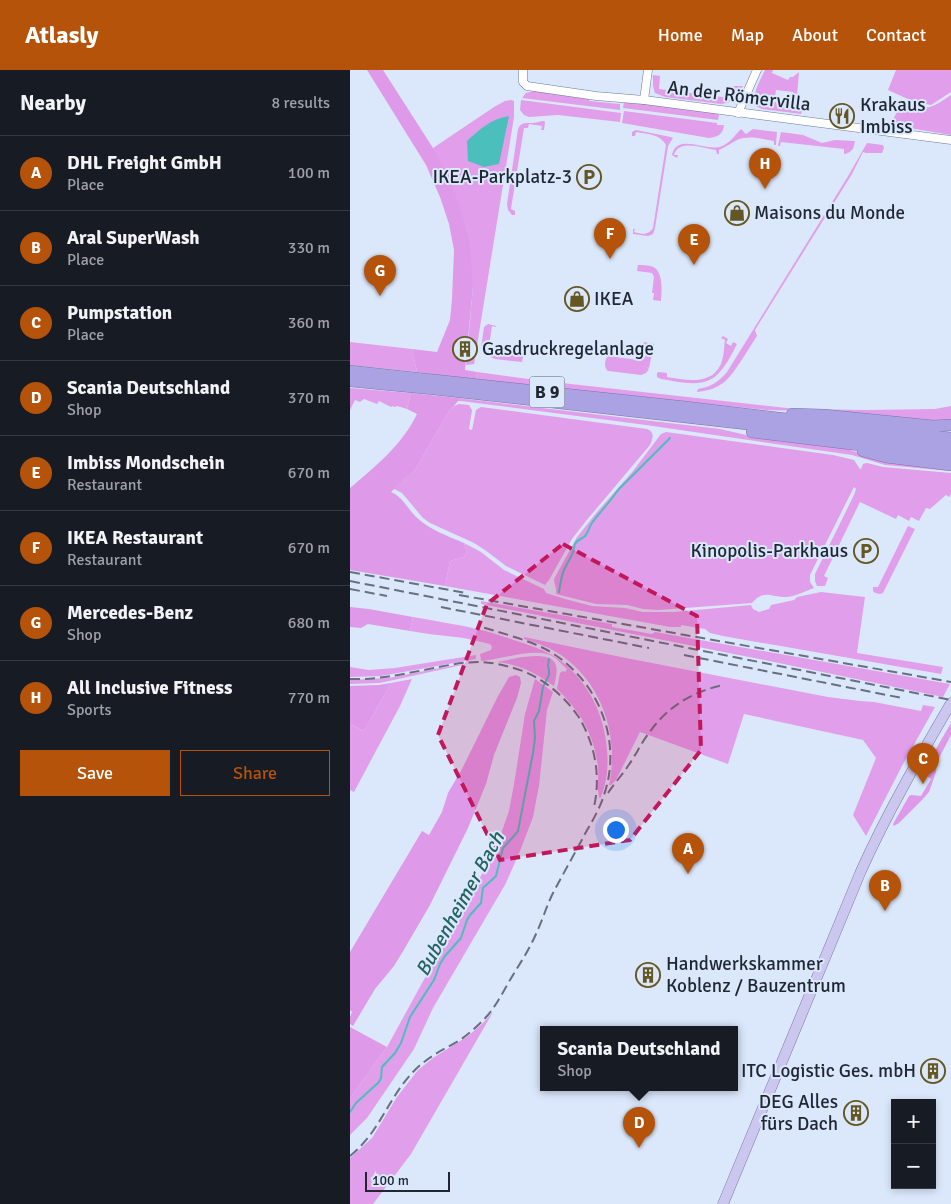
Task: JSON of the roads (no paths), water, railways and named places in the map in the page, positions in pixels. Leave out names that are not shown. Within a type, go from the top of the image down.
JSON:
[{"type":"highway","name":"B 9","points":[[350,371],[951,438]]},
{"type":"highway","name":"B 9","points":[[350,381],[951,447]]},
{"type":"highway","points":[[743,414],[815,414],[933,426],[951,426]]},
{"type":"highway","points":[[718,421],[732,427],[756,433],[951,456]]},
{"type":"highway","points":[[845,444],[886,457],[951,465]]},
{"type":"main road","points":[[723,1204],[862,869],[903,787],[951,703]]},
{"type":"street","name":"An der Römervilla","points":[[523,70],[522,79],[527,86],[951,140]]},
{"type":"street","points":[[644,100],[648,70]]},
{"type":"street","points":[[738,112],[758,70]]},
{"type":"waterway","name":"Bubenheimer Bach","points":[[559,592],[563,573],[575,544],[585,536],[592,523],[618,490],[670,438]]},
{"type":"waterway","name":"Bubenheimer Bach","points":[[350,1112],[356,1103],[379,1082],[382,1067],[395,1053],[401,1043],[410,1017],[434,980],[440,964],[461,938],[467,920],[481,903],[483,888],[496,876],[503,848],[518,831],[533,753],[535,738],[534,721],[539,711],[543,687],[549,675],[549,659]]},
{"type":"railway","points":[[350,572],[466,593]]},
{"type":"railway","points":[[350,581],[951,700]]},
{"type":"railway","points":[[350,589],[387,596]]},
{"type":"railway","points":[[459,595],[951,682]]},
{"type":"railway","points":[[441,607],[649,648]]},
{"type":"railway","points":[[350,1156],[377,1126],[404,1082],[413,1072],[430,1058],[460,1040],[475,1028],[494,1007],[530,946],[552,895],[596,814],[604,795],[609,774],[610,753],[608,733],[602,713],[593,695],[581,678],[566,663],[549,651],[525,640],[482,627]]},
{"type":"railway","points":[[684,655],[902,698]]},
{"type":"railway","points":[[350,679],[380,678],[453,664],[478,662],[506,666],[531,675],[560,695],[573,709],[584,726],[595,760],[597,784],[594,807]]},
{"type":"railway","points":[[608,793],[631,762],[646,737],[664,715],[691,696],[724,685]]},
{"type":"place","name":"Krakaus Imbiss","points":[[842,116]]},
{"type":"place","name":"IKEA-Parkplatz-3","points":[[589,177]]},
{"type":"place","name":"All Inclusive Fitness","points":[[765,189]]},
{"type":"place","name":"Maisons du Monde","points":[[737,213]]},
{"type":"place","name":"IKEA Restaurant","points":[[610,259]]},
{"type":"place","name":"Imbiss Mondschein","points":[[694,265]]},
{"type":"place","name":"Mercedes-Benz","points":[[380,296]]},
{"type":"place","name":"IKEA","points":[[577,299]]},
{"type":"place","name":"Gasdruckregelanlage","points":[[465,349]]},
{"type":"place","name":"Kinopolis-Parkhaus","points":[[866,551]]},
{"type":"place","name":"Pumpstation","points":[[923,784]]},
{"type":"place","name":"DHL Freight GmbH","points":[[688,874]]},
{"type":"place","name":"Aral SuperWash","points":[[885,911]]},
{"type":"place","name":"Handwerkskammer Koblenz / Bauzentrum","points":[[648,975]]},
{"type":"place","name":"ITC Logistic Ges. mbH","points":[[933,1071]]},
{"type":"place","name":"DEG Alles fürs Dach","points":[[856,1113]]},
{"type":"place","name":"Scania Deutschland","points":[[639,1148]]}]
